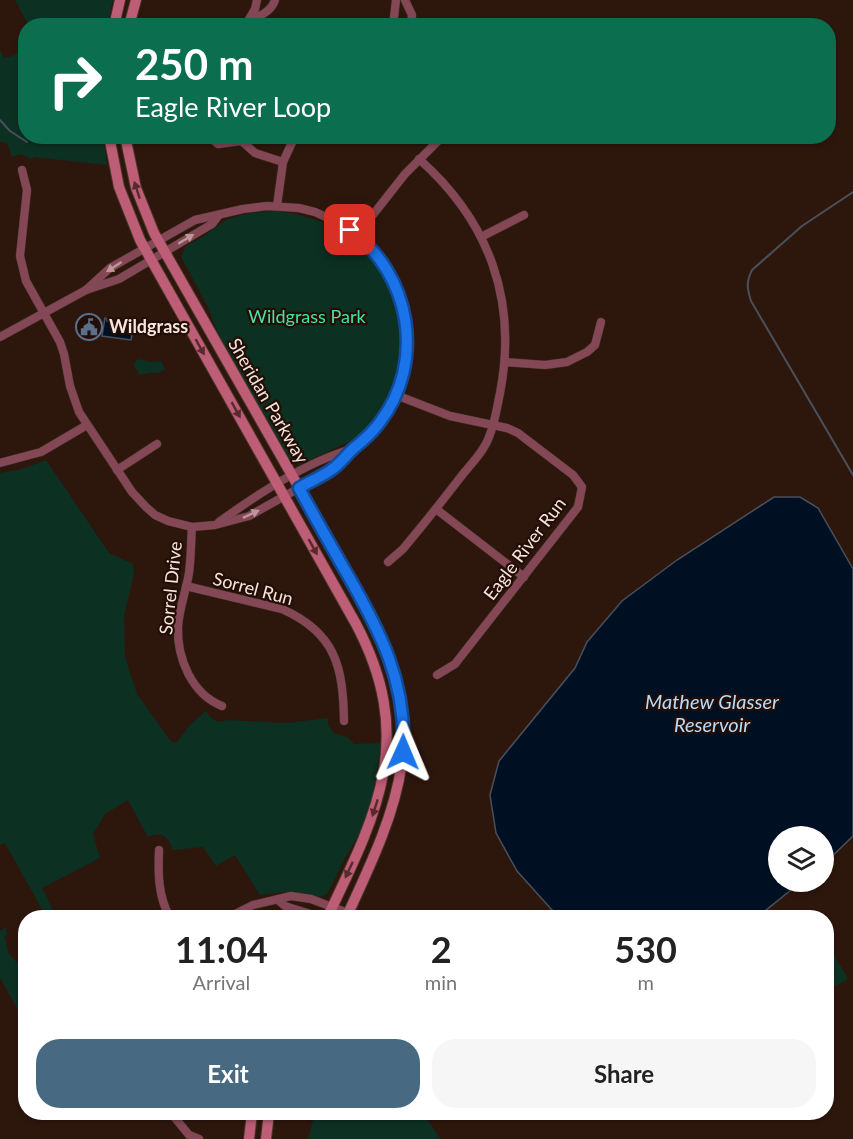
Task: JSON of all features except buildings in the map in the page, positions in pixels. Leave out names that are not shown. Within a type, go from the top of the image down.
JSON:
[{"type":"main road","points":[[116,18],[120,0]]},
{"type":"main road","points":[[131,18],[136,0]]},
{"type":"main road","name":"Sheridan Parkway","points":[[111,144],[119,187],[145,249],[365,640],[376,669],[385,710],[386,760],[380,795],[365,835],[330,910]]},
{"type":"main road","name":"Sheridan Parkway","points":[[127,144],[136,188],[158,241],[383,639],[395,674],[402,709],[404,737],[402,762],[393,807],[381,841],[350,910]]},
{"type":"main road","points":[[249,1139],[251,1120]]},
{"type":"main road","points":[[266,1139],[268,1120]]},
{"type":"street","points":[[249,18],[257,0]]},
{"type":"street","points":[[256,18],[268,11],[275,0]]},
{"type":"street","points":[[394,18],[396,0]]},
{"type":"street","points":[[405,0],[412,18]]},
{"type":"street","points":[[244,144],[255,153],[283,162]]},
{"type":"street","points":[[277,206],[283,162],[291,144]]},
{"type":"street","points":[[357,235],[419,159],[435,144]]},
{"type":"street","points":[[388,562],[403,549],[484,447],[493,425],[505,362],[505,321],[502,297],[490,258],[481,237],[459,201],[419,159]]},
{"type":"street","points":[[22,170],[27,190],[20,256],[26,281],[60,342],[74,400],[87,424],[138,500],[150,511],[168,521],[192,527],[215,525],[249,516],[333,469],[381,421],[402,379],[407,351],[407,335],[398,291],[374,251],[343,225],[315,212],[277,206],[257,206],[195,220],[110,268],[86,290]]},
{"type":"street","points":[[0,338],[86,290],[119,279],[212,224],[219,215]]},
{"type":"street","points":[[481,237],[524,215]]},
{"type":"street","points":[[505,362],[556,365],[578,358],[595,345],[601,322]]},
{"type":"street","name":"Eagle River Run","points":[[396,395],[450,416],[507,428],[528,438],[573,475],[582,487],[578,507],[455,664],[437,675]]},
{"type":"street","points":[[0,463],[41,452],[87,424]]},
{"type":"street","points":[[117,470],[157,444]]},
{"type":"street","points":[[215,525],[239,507],[328,455],[354,448]]},
{"type":"street","points":[[436,509],[524,577]]},
{"type":"street","name":"Sorrel Drive","points":[[192,527],[189,572],[178,626],[181,654],[192,680],[201,692],[210,701],[222,706]]},
{"type":"street","name":"Sorrel Run","points":[[186,586],[282,609],[316,630],[332,651],[341,675],[344,722]]},
{"type":"street","points":[[159,850],[159,886],[166,910]]},
{"type":"street","points":[[243,910],[253,905],[291,896],[311,899],[339,910]]},
{"type":"street","points":[[278,900],[285,906],[298,910]]},
{"type":"street","points":[[177,1120],[189,1135],[199,1139]]},
{"type":"green space","points":[[15,0],[113,0],[109,18],[25,18]]},
{"type":"green space","points":[[0,50],[4,58],[18,53],[18,144],[104,144],[107,165],[34,157],[32,159],[21,154],[12,157],[7,143],[0,142]]},
{"type":"green space","name":"Wildgrass Park","points":[[274,211],[296,214],[331,225],[359,243],[388,284],[399,324],[398,366],[395,382],[386,403],[369,425],[353,440],[299,465],[290,460],[218,333],[206,303],[181,257],[186,246],[224,221],[245,214]]},
{"type":"green space","points":[[139,359],[151,362],[161,361],[165,369],[159,373],[139,374],[134,366]]},
{"type":"green space","points":[[46,460],[109,553],[133,564],[134,574],[124,616],[125,657],[137,694],[174,743],[206,711],[218,721],[287,723],[328,718],[328,724],[333,733],[347,737],[354,744],[381,743],[373,796],[363,827],[327,894],[320,897],[283,892],[260,895],[235,855],[216,866],[203,847],[173,850],[164,836],[157,834],[148,837],[128,800],[105,814],[93,834],[100,858],[42,888],[53,910],[42,910],[5,843],[0,845],[0,473],[22,469]]},
{"type":"green space","points":[[6,927],[7,935],[4,936],[9,954],[18,963],[18,1010],[0,978],[0,931]]},
{"type":"green space","points":[[834,955],[848,979],[836,986],[834,982]]},
{"type":"green space","points":[[313,1120],[428,1120],[440,1139],[308,1139]]},
{"type":"water","points":[[105,318],[107,321],[134,325],[131,340],[102,336]]},
{"type":"water","name":"Mathew Glasser Reservoir","points":[[774,497],[800,497],[818,508],[853,569],[853,836],[834,854],[834,826],[768,826],[768,892],[788,892],[766,910],[552,910],[517,871],[496,833],[490,795],[499,761],[575,668],[587,642],[622,601],[677,560]]},
{"type":"waterway","points":[[0,120],[18,136]]},
{"type":"waterway","points":[[853,192],[802,226],[752,270],[748,285],[751,301],[853,475]]},
{"type":"place","name":"Wildgrass","points":[[89,327]]},
{"type":"route","points":[[350,230],[374,251],[390,274],[398,291],[406,321],[405,366],[389,409],[370,434],[333,469],[299,488],[383,639],[400,695],[404,724],[403,752]]}]
